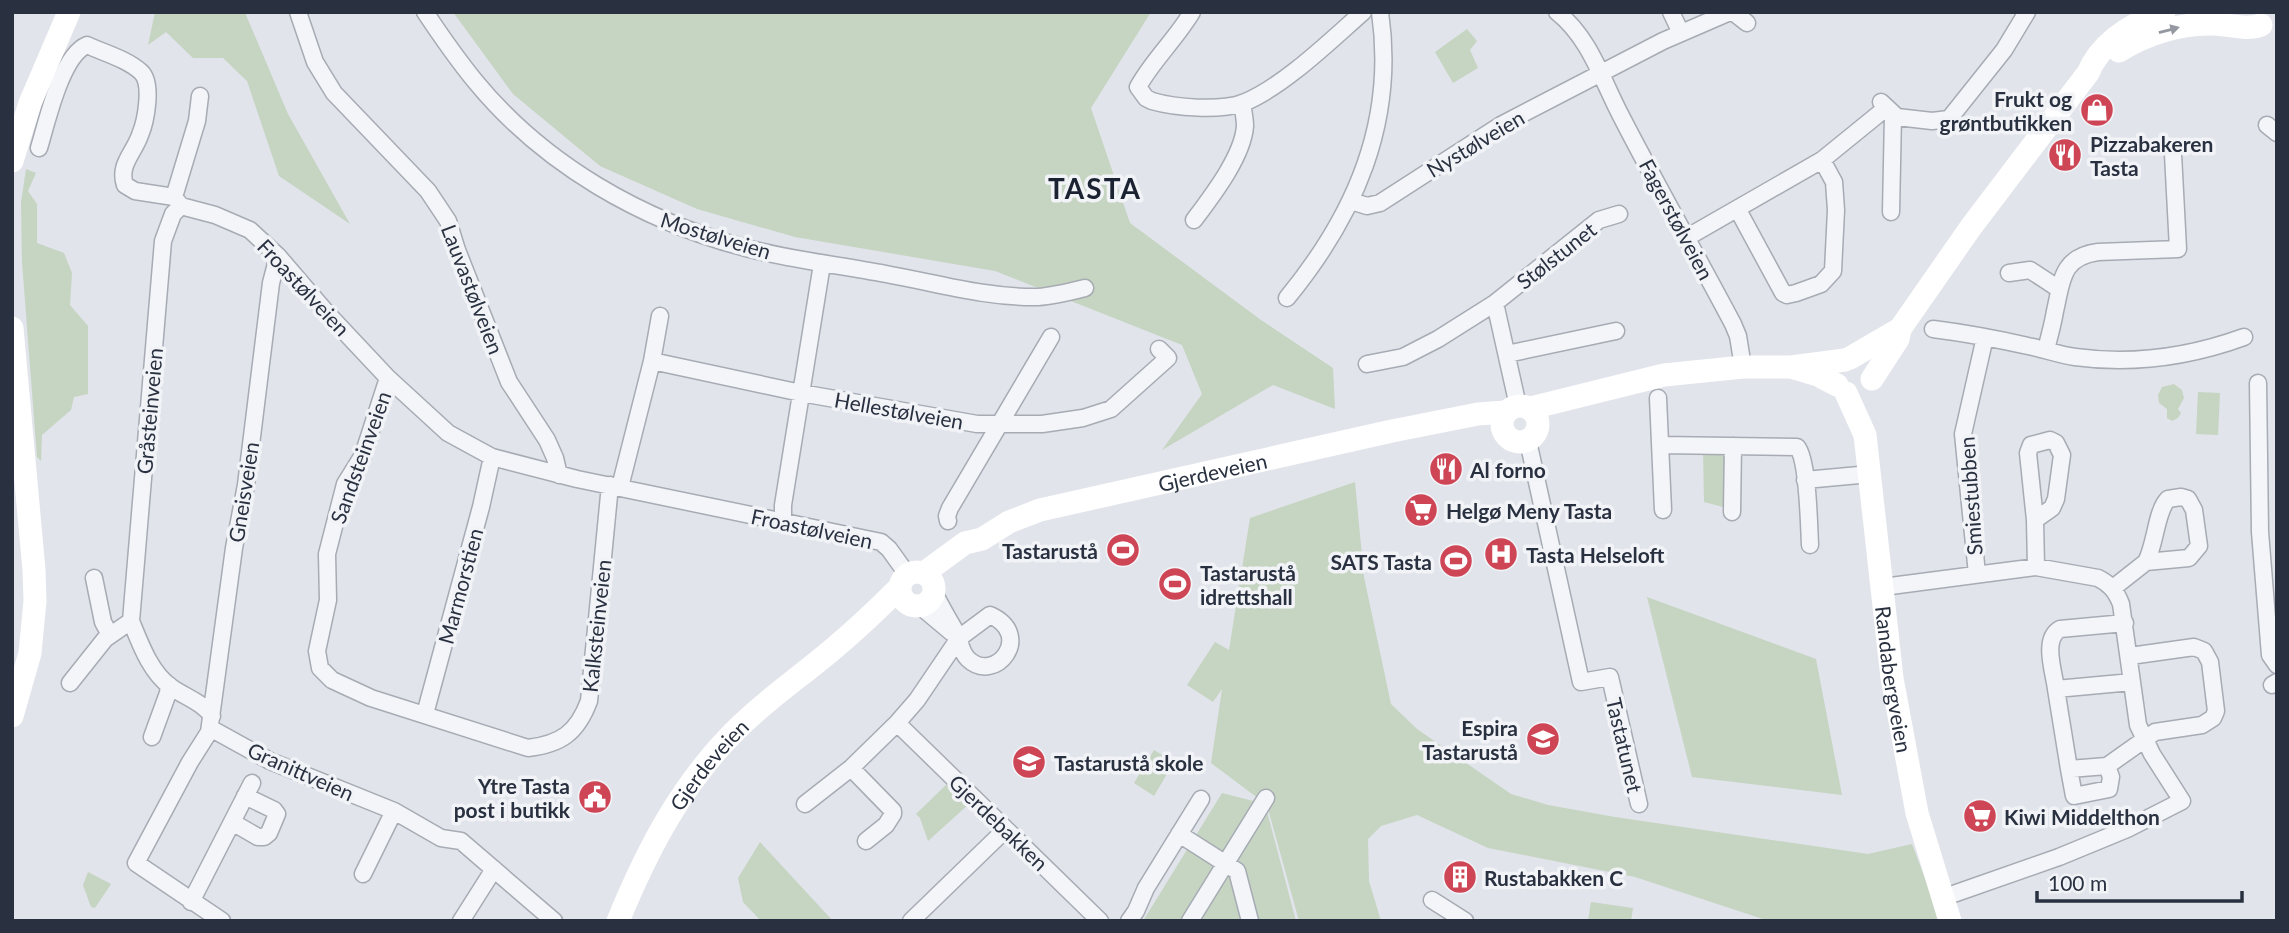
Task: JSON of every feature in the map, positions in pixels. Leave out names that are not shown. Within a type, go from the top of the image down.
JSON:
[{"type":"main road","points":[[12,161],[30,103],[69,12]]},
{"type":"main road","name":"Randabergveien","points":[[1950,921],[1917,813],[1892,678],[1865,435],[1871,382],[1898,339],[1900,329],[1971,227],[2088,74],[2099,54],[2109,43],[2133,26],[2164,12]]},
{"type":"main road","name":"Randabergveien","points":[[2088,74],[2123,48],[2140,39],[2172,29],[2211,24],[2251,28],[2268,25]]},
{"type":"main road","points":[[12,328],[35,601],[30,653],[12,716]]},
{"type":"main road","name":"Randabergveien","points":[[1847,359],[1900,329]]},
{"type":"main road","points":[[1856,358],[1866,363],[1872,373],[1871,382],[1863,393],[1857,395],[1842,389],[1835,374],[1840,363],[1856,358]]},
{"type":"main road","name":"Gjerdeveien","points":[[618,921],[640,867],[694,777],[751,715],[841,643],[891,613],[918,589],[971,552],[982,538],[1023,516],[1068,502],[1098,498],[1360,438],[1590,394],[1664,375],[1743,367],[1791,367],[1847,359]]},
{"type":"main road","name":"Gjerdeveien","points":[[1791,367],[1806,371],[1842,389]]},
{"type":"main road","name":"Randabergveien","points":[[1842,389],[1865,435]]},
{"type":"main road","name":"Gjerdeveien","points":[[1448,421],[1523,439],[1562,410],[1590,394]]},
{"type":"main road","points":[[1518,409],[1539,419],[1523,439],[1501,425],[1518,409]]},
{"type":"street","name":"Lauvastølveien","points":[[298,12],[315,62],[334,93],[428,191],[448,221],[509,382],[547,440],[559,475]]},
{"type":"street","name":"Mostølveien","points":[[425,12],[476,82],[506,115],[583,177],[618,198],[680,228],[747,248],[822,264],[1016,296],[1049,296],[1084,288]]},
{"type":"street","points":[[1192,12],[1166,50],[1144,75],[1138,88],[1146,98],[1160,103],[1213,107],[1242,103],[1298,68],[1363,12]]},
{"type":"street","points":[[1286,298],[1315,264],[1351,201],[1374,135],[1384,63],[1380,12]]},
{"type":"street","name":"Fagerstølveien","points":[[1557,12],[1572,24],[1587,47],[1733,324],[1738,336],[1743,367]]},
{"type":"street","points":[[1671,12],[1681,33]]},
{"type":"street","points":[[1600,75],[1681,33],[1731,12],[1747,23]]},
{"type":"street","points":[[1886,108],[1919,120],[1949,120],[2004,50],[2027,12]]},
{"type":"street","name":"Froastølveien","points":[[39,148],[52,102],[72,56],[79,48],[87,45],[127,63],[142,73],[148,91],[141,134],[122,172],[125,186],[215,215],[250,230],[278,256],[388,378],[447,433],[492,457],[559,475],[881,542],[890,549],[918,589],[959,638],[917,700],[897,723]]},
{"type":"street","name":"Nystølveien","points":[[1351,201],[1367,206],[1380,203],[1501,125],[1600,75]]},
{"type":"street","name":"Gråsteinveien","points":[[200,96],[197,121],[177,202],[163,241],[131,621],[149,661],[169,685],[207,709],[211,722]]},
{"type":"street","points":[[1194,220],[1212,197],[1239,147],[1245,126],[1242,103]]},
{"type":"street","points":[[1686,238],[1822,160],[1886,108]]},
{"type":"street","points":[[1886,108],[1891,212]]},
{"type":"street","points":[[1738,210],[1783,293],[1791,294],[1821,284],[1833,271],[1836,210],[1834,182],[1822,160]]},
{"type":"street","points":[[2046,350],[2062,278],[2069,266],[2085,254],[2178,249],[2170,164]]},
{"type":"street","name":"Stølstunet","points":[[1367,364],[1403,357],[1420,349],[1495,303],[1599,220],[1619,214]]},
{"type":"street","name":"Gneisveien","points":[[211,722],[234,548],[246,485],[271,283],[278,256]]},
{"type":"street","points":[[783,521],[783,505],[822,264]]},
{"type":"street","points":[[2009,273],[2030,270],[2059,289]]},
{"type":"street","name":"Stølstunet","points":[[1495,303],[1518,409]]},
{"type":"street","points":[[615,486],[652,361],[660,317]]},
{"type":"street","points":[[1933,329],[1985,337],[2072,357],[2115,361],[2210,358],[2244,337]]},
{"type":"street","points":[[1507,354],[1616,331]]},
{"type":"street","name":"Hellestølveien","points":[[948,521],[950,508],[1051,337]]},
{"type":"street","name":"Smiestubben","points":[[1977,574],[1964,434],[1985,337]]},
{"type":"street","name":"Hellestølveien","points":[[652,361],[801,393],[977,424],[998,425],[1063,421],[1111,409],[1168,358],[1159,349]]},
{"type":"street","name":"Sandsteinveien","points":[[388,378],[363,455],[345,484],[327,554],[328,600],[317,660],[320,668],[332,680],[371,698],[425,714]]},
{"type":"street","points":[[2258,383],[2260,532],[2272,607],[2271,659],[2277,665]]},
{"type":"street","points":[[1658,398],[1663,510]]},
{"type":"street","name":"Tastatunet","points":[[1523,439],[1534,473],[1581,682],[1610,677],[1639,804]]},
{"type":"street","points":[[1661,445],[1797,447],[1801,452],[1805,481],[1810,545]]},
{"type":"street","points":[[1732,512],[1733,446]]},
{"type":"street","name":"Marmorstien","points":[[425,714],[492,457]]},
{"type":"street","points":[[1805,481],[1870,474]]},
{"type":"street","name":"Kalksteinveien","points":[[425,714],[527,748],[554,744],[582,719],[589,701],[615,486]]},
{"type":"street","points":[[2035,520],[2036,567]]},
{"type":"street","points":[[2113,588],[2146,562]]},
{"type":"street","points":[[1883,587],[2036,567],[2098,578],[2113,588],[2119,598],[2125,623],[2138,725],[2182,801],[2127,829],[2059,857],[1941,898]]},
{"type":"street","points":[[94,578],[103,622],[110,635]]},
{"type":"street","points":[[70,683],[110,635],[131,621]]},
{"type":"street","points":[[2107,766],[2111,777],[2109,789],[2100,793],[2074,796],[2050,642],[2054,632],[2060,629],[2125,623]]},
{"type":"street","points":[[2069,769],[2107,766],[2145,741],[2148,735],[2159,730],[2202,725],[2213,718],[2216,711],[2210,662],[2204,651],[2194,647],[2130,656]]},
{"type":"street","points":[[2056,689],[2132,682]]},
{"type":"street","points":[[152,737],[169,685]]},
{"type":"street","points":[[211,722],[136,863],[215,919]]},
{"type":"street","name":"Granittveien","points":[[211,722],[270,761],[394,811],[441,838],[461,841],[554,921]]},
{"type":"street","points":[[805,804],[851,768],[897,723]]},
{"type":"street","name":"Gjerdebakken","points":[[897,723],[1100,921]]},
{"type":"street","points":[[851,768],[893,810],[886,825],[866,841]]},
{"type":"street","points":[[191,902],[232,822],[249,789],[277,814],[264,837],[232,822]]},
{"type":"street","points":[[1190,921],[1266,798]]},
{"type":"street","points":[[1129,921],[1201,799]]},
{"type":"street","points":[[362,874],[394,811]]},
{"type":"street","points":[[911,921],[1005,830]]},
{"type":"street","points":[[1179,834],[1237,871],[1250,921]]},
{"type":"street","points":[[461,921],[495,869]]},
{"type":"street","points":[[1432,900],[1465,921]]},
{"type":"green space","points":[[155,12],[249,12],[246,15],[288,114],[350,224],[279,176],[247,81],[223,58],[193,58],[166,32],[148,45]]},
{"type":"green space","points":[[453,12],[1151,12],[1091,108],[1130,223],[1261,320],[1333,368],[1335,409],[1273,385],[1162,450],[1202,394],[1182,345],[995,271],[795,237],[697,209],[600,166],[513,94]]},
{"type":"green space","points":[[1467,29],[1477,41],[1470,50],[1478,68],[1453,83],[1435,52]]},
{"type":"green space","points":[[26,169],[36,173],[28,191],[37,204],[37,243],[64,253],[72,273],[70,305],[88,326],[88,394],[74,397],[71,410],[42,435],[41,461],[37,457],[22,262],[21,203]]},
{"type":"green space","points":[[2174,384],[2182,390],[2184,398],[2178,409],[2181,413],[2172,421],[2167,418],[2167,409],[2159,403],[2158,395],[2162,387]]},
{"type":"green space","points":[[2198,392],[2220,393],[2218,435],[2196,434]]},
{"type":"green space","points":[[1703,450],[1720,451],[1725,456],[1727,508],[1704,502]]},
{"type":"green space","points":[[1355,482],[1364,577],[1391,704],[1417,729],[1511,794],[1548,805],[1868,854],[1912,844],[1941,921],[1769,921],[1635,877],[1488,848],[1417,815],[1381,826],[1368,839],[1369,881],[1381,921],[1299,921],[1267,805],[1211,763],[1222,689],[1213,702],[1187,685],[1215,642],[1229,650],[1250,518]]},
{"type":"green space","points":[[1647,597],[1816,659],[1842,795],[1692,777]]},
{"type":"green space","points":[[1154,750],[1174,762],[1154,796],[1134,783]]},
{"type":"green space","points":[[949,782],[969,804],[928,841],[916,814]]},
{"type":"green space","points":[[1222,793],[1265,804],[1296,921],[1143,921]]},
{"type":"green space","points":[[760,842],[833,921],[761,921],[743,902],[738,878]]},
{"type":"green space","points":[[88,872],[111,884],[95,908],[91,907],[83,885]]},
{"type":"green space","points":[[1591,902],[1633,908],[1631,921],[1588,921]]},
{"type":"place","name":"Frukt og grøntbutikken","points":[[2097,110]]},
{"type":"place","name":"Pizzabakeren Tasta","points":[[2065,155]]},
{"type":"place","name":"Al forno","points":[[1446,469]]},
{"type":"place","name":"Helgø Meny Tasta","points":[[1421,510]]},
{"type":"place","name":"Tastarustå","points":[[1123,550]]},
{"type":"place","name":"Tasta Helseloft","points":[[1501,554]]},
{"type":"place","name":"SATS Tasta","points":[[1456,561]]},
{"type":"place","name":"Tastarustå idrettshall","points":[[1175,584]]},
{"type":"place","name":"Espira Tastarustå","points":[[1543,739]]},
{"type":"place","name":"Tastarustå skole","points":[[1029,762]]},
{"type":"place","name":"Ytre Tasta post i butikk","points":[[595,797]]},
{"type":"place","name":"Kiwi Middelthon","points":[[1980,816]]},
{"type":"place","name":"Rustabakken C","points":[[1460,877]]},
{"type":"district","name":"TASTA","points":[[1095,188]]}]
